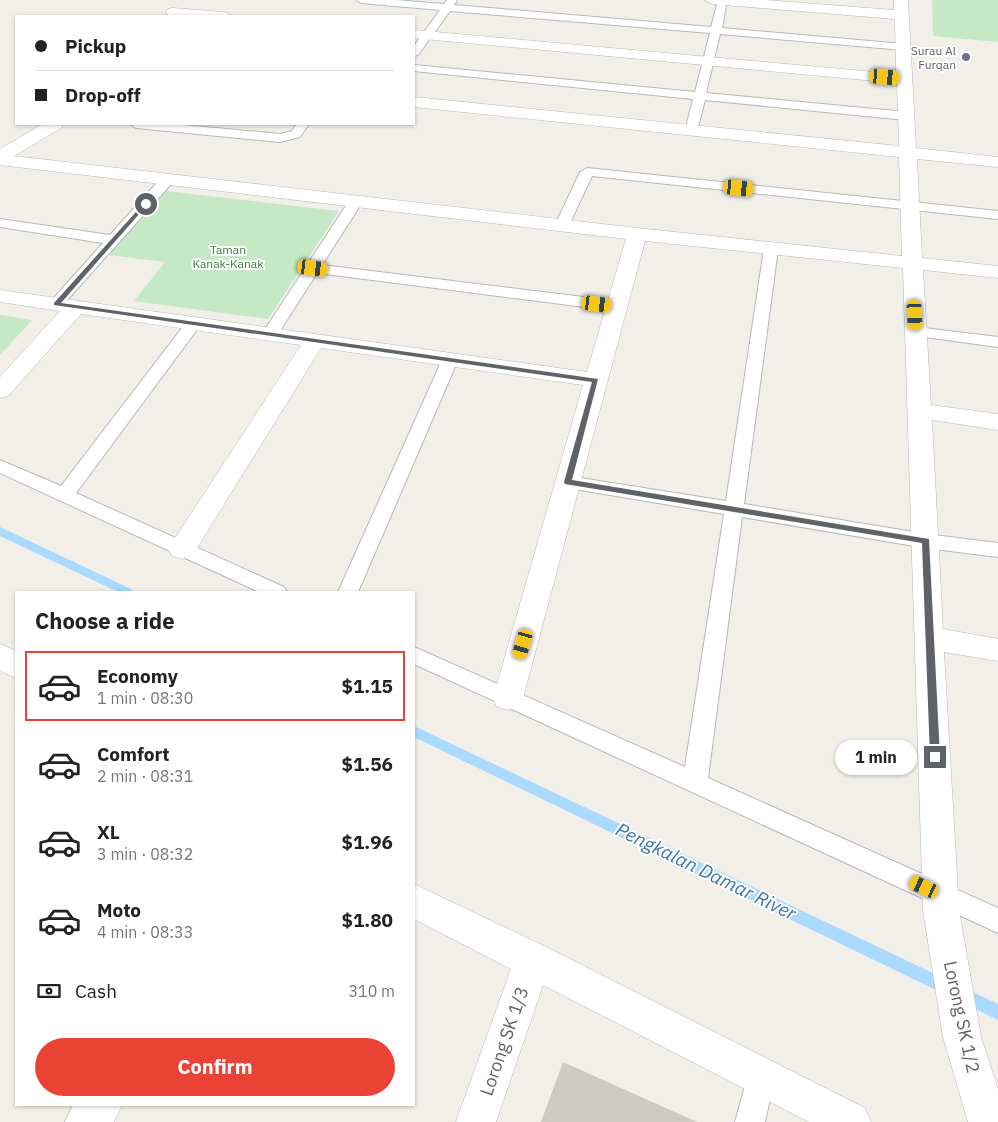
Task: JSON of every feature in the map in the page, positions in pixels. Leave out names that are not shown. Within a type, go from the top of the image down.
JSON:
[{"type":"street","points":[[171,14],[185,0]]},
{"type":"street","points":[[719,0],[901,7]]},
{"type":"street","name":"Lorong SK 1/2","points":[[901,7],[941,903],[962,1037],[988,1122]]},
{"type":"street","points":[[171,14],[197,15]]},
{"type":"street","points":[[420,34],[904,79]]},
{"type":"street","points":[[415,102],[998,162]]},
{"type":"street","points":[[0,158],[53,125]]},
{"type":"street","points":[[0,158],[167,180],[637,234],[998,272]]},
{"type":"street","points":[[508,698],[637,234]]},
{"type":"street","points":[[0,296],[595,380]]},
{"type":"street","points":[[0,391],[66,305]]},
{"type":"street","points":[[182,549],[315,340]]},
{"type":"street","points":[[919,411],[998,422]]},
{"type":"street","points":[[930,638],[998,650]]},
{"type":"street","points":[[0,656],[15,665]]},
{"type":"street","points":[[415,901],[851,1122]]},
{"type":"street","name":"Lorong SK 1/3","points":[[476,1122],[533,960]]},
{"type":"street","points":[[85,1122],[101,1106]]},
{"type":"lane","points":[[361,0],[449,4],[716,31],[903,47]]},
{"type":"lane","points":[[691,131],[716,31],[719,0]]},
{"type":"lane","points":[[415,50],[420,34],[449,4]]},
{"type":"lane","points":[[415,68],[906,116]]},
{"type":"lane","points":[[146,125],[280,138],[296,134],[302,125]]},
{"type":"lane","points":[[562,225],[587,172],[998,215]]},
{"type":"lane","points":[[66,305],[113,240],[167,180]]},
{"type":"lane","points":[[270,334],[356,201]]},
{"type":"lane","points":[[0,223],[113,240]]},
{"type":"lane","points":[[695,782],[770,249]]},
{"type":"lane","points":[[313,268],[616,306]]},
{"type":"lane","points":[[64,495],[194,323]]},
{"type":"lane","points":[[916,332],[998,342]]},
{"type":"lane","points":[[348,591],[450,360]]},
{"type":"lane","points":[[0,466],[275,591]]},
{"type":"lane","points":[[568,482],[926,541],[998,550]]},
{"type":"lane","points":[[415,654],[695,782],[941,903],[998,921]]},
{"type":"lane","points":[[750,1122],[761,1075]]},
{"type":"green space","points":[[932,0],[998,0],[998,42],[933,36]]},
{"type":"green space","name":"Taman Kanak-Kanak","points":[[166,191],[339,211],[268,319],[134,301],[165,262],[108,255]]},
{"type":"green space","points":[[0,315],[32,320],[0,355]]},
{"type":"building","points":[[563,1062],[697,1122],[541,1122]]},
{"type":"waterway","name":"Pengkalan Damar River","points":[[0,531],[125,591]]},
{"type":"waterway","name":"Pengkalan Damar River","points":[[415,731],[998,1012]]},
{"type":"place","name":"Surau Al Furqan","points":[[966,57]]},
{"type":"route","points":[[146,204],[56,304],[595,380],[568,482],[926,541],[935,757]]}]
